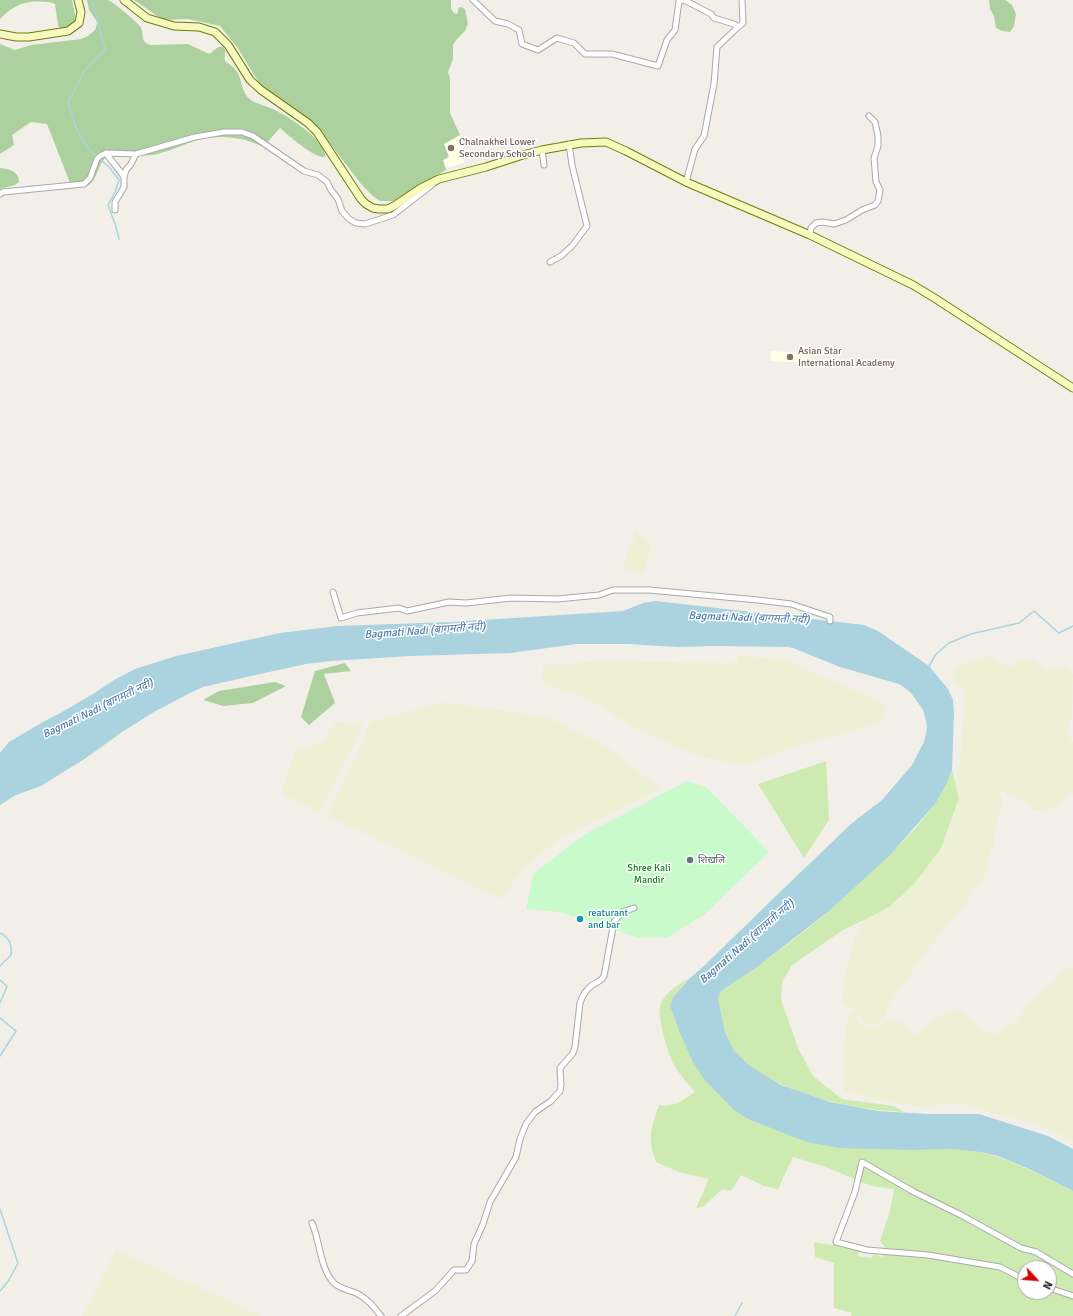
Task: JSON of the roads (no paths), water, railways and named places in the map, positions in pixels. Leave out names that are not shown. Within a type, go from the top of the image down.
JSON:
[{"type":"main road","points":[[0,34],[16,37],[29,37],[68,31],[79,23],[81,12],[78,0]]},
{"type":"main road","points":[[124,0],[147,18],[174,26],[199,26],[215,32],[228,45],[250,80],[261,90],[308,123],[317,132],[362,199],[371,207],[382,209],[391,208],[438,179],[486,167],[523,154],[569,144],[606,142],[686,182],[810,235],[921,290],[1073,388]]},
{"type":"street","points":[[473,0],[496,22],[508,24],[519,30],[522,44],[538,50],[557,38],[574,43],[585,54],[612,54],[658,66],[667,40],[675,30],[679,1],[684,0],[711,14],[714,18],[734,24],[738,27]]},
{"type":"street","points":[[686,182],[695,149],[704,136],[714,84],[717,46],[743,23],[742,0]]},
{"type":"street","points":[[810,235],[811,228],[816,223],[823,222],[834,224],[846,220],[862,210],[875,205],[878,201],[880,190],[876,182],[874,158],[878,146],[878,136],[875,122],[869,116]]},
{"type":"street","points":[[0,194],[3,192],[84,184],[90,178],[97,159],[106,153],[136,154],[195,137],[224,132],[242,132],[254,136],[304,172],[318,175],[327,182],[331,190],[338,198],[342,211],[349,219],[356,223],[365,224],[393,215],[427,190],[438,179]]},
{"type":"street","points":[[550,262],[561,256],[572,246],[587,226],[572,165],[569,144]]},
{"type":"street","points":[[542,150],[544,165]]},
{"type":"street","points":[[106,153],[124,177]]},
{"type":"street","points":[[115,210],[115,202],[124,187],[126,170],[136,154]]},
{"type":"street","points":[[333,592],[341,618],[357,613],[399,608],[407,611],[449,602],[466,603],[511,598],[557,599],[599,595],[613,590],[620,590],[675,592],[791,604],[830,617],[830,621]]},
{"type":"street","points":[[401,1316],[435,1290],[454,1270],[466,1270],[469,1266],[473,1256],[475,1241],[483,1224],[490,1202],[516,1157],[520,1139],[526,1124],[535,1112],[551,1101],[560,1092],[562,1085],[560,1068],[573,1052],[575,1047],[580,1003],[582,997],[589,988],[604,976],[614,922],[622,912],[634,908]]},
{"type":"street","points":[[1017,1276],[1000,1267],[928,1255],[867,1250],[836,1242],[855,1192],[862,1162],[914,1192],[961,1215],[1021,1248],[1036,1252],[1049,1260]]},
{"type":"street","points":[[312,1223],[316,1231],[326,1271],[331,1279],[341,1288],[353,1292],[365,1299],[381,1316]]},
{"type":"street","points":[[1057,1264],[1073,1274]]},
{"type":"street","points":[[1057,1291],[1073,1296]]},
{"type":"water","name":"Bagmati Nadi (बागमती नदी)","points":[[656,601],[864,625],[878,631],[929,666],[948,689],[953,700],[952,770],[946,785],[935,804],[890,855],[829,911],[757,967],[720,993],[718,998],[725,1032],[734,1051],[749,1065],[781,1085],[830,1102],[878,1111],[929,1114],[979,1114],[1048,1136],[1073,1149],[1073,1191],[1029,1169],[998,1156],[980,1152],[951,1149],[909,1150],[839,1148],[807,1142],[750,1120],[734,1110],[704,1079],[693,1062],[670,1006],[673,997],[690,978],[852,823],[882,800],[912,765],[924,742],[927,729],[926,720],[923,710],[911,693],[899,684],[840,667],[788,647],[678,647],[628,644],[577,644],[510,653],[410,656],[306,664],[203,687],[154,712],[122,732],[86,758],[41,786],[16,795],[0,805],[0,753],[9,742],[135,669],[176,656],[280,633],[337,626],[451,622],[623,611],[643,603]]},
{"type":"waterway","points":[[92,0],[105,49],[85,70],[68,102],[77,130],[88,148],[110,168],[119,180],[108,205],[119,239]]},
{"type":"waterway","points":[[929,666],[936,654],[949,643],[971,634],[1019,623],[1034,611],[1059,633],[1073,626]]},
{"type":"waterway","points":[[0,933],[11,945],[11,955],[0,966]]},
{"type":"waterway","points":[[0,980],[7,986],[0,1003]]},
{"type":"waterway","points":[[0,1018],[16,1031],[0,1056]]},
{"type":"waterway","points":[[0,1209],[18,1263],[9,1280],[0,1291]]},
{"type":"waterway","points":[[735,1316],[742,1303]]},
{"type":"place","name":"Chalnakhel Lower Secondary School","points":[[451,148]]},
{"type":"place","name":"Asian Star International Academy","points":[[790,357]]},
{"type":"place","name":"शिखलि","points":[[690,860]]},
{"type":"place","name":"reaturant and bar","points":[[580,919]]},
{"type":"park label","name":"Shree Kali Mandir","points":[[649,874]]}]
